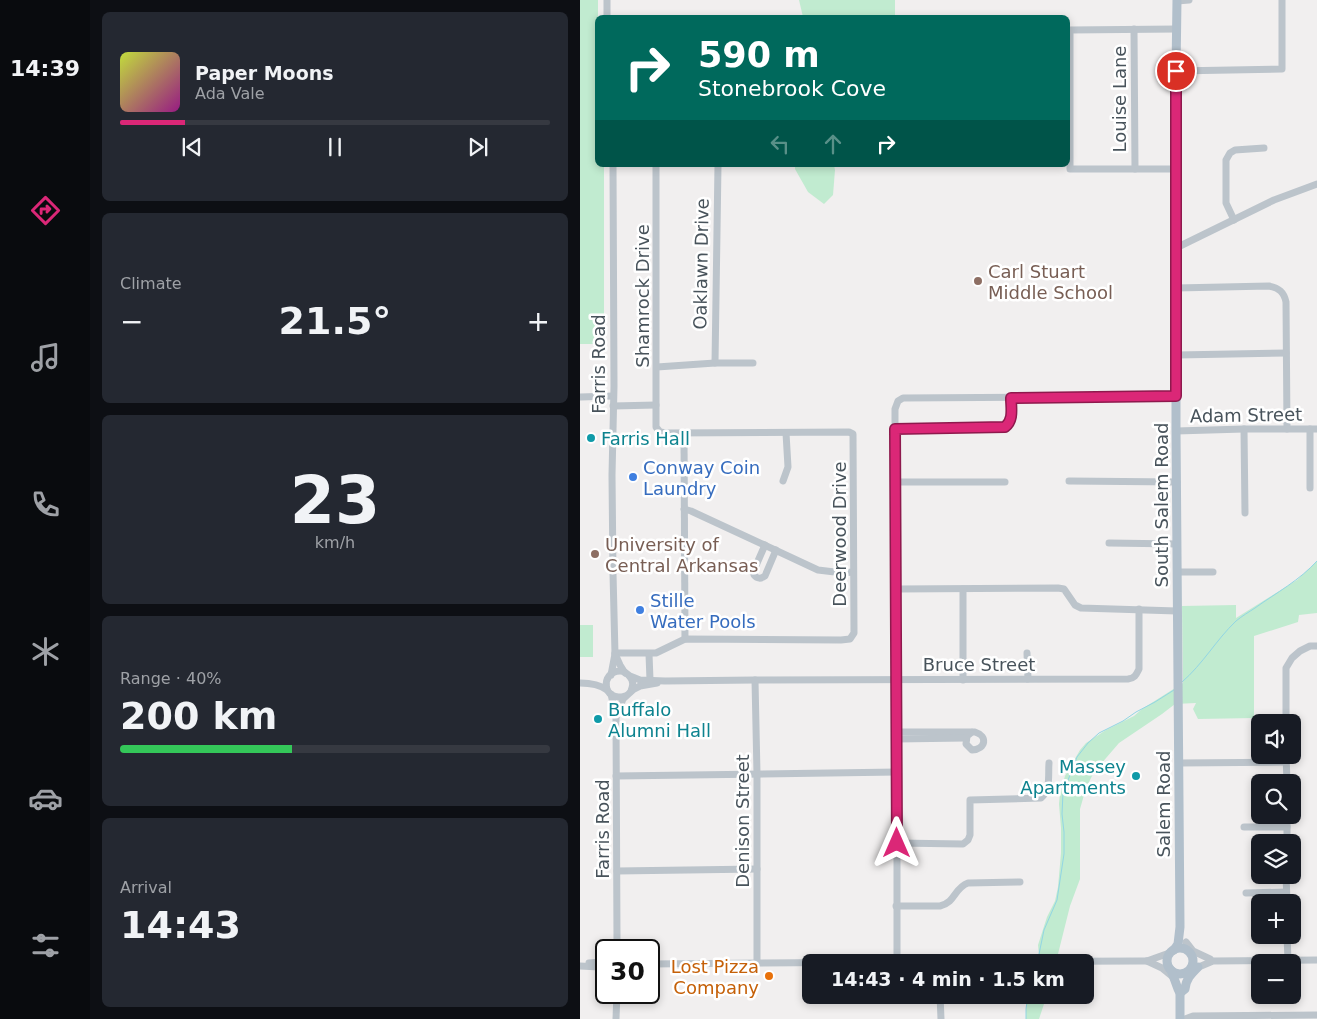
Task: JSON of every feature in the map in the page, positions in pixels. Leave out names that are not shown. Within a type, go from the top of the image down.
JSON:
[{"type":"main road","name":"South Salem Road","points":[[1177,0],[1176,431],[1178,680]]},
{"type":"main road","name":"Salem Road","points":[[1170,952],[1178,944],[1180,929],[1178,680]]},
{"type":"main road","name":"Salem Road","points":[[1180,929],[1190,953]]},
{"type":"main road","points":[[1181,992],[1171,971],[1168,958],[1170,952],[1182,948],[1190,953],[1193,960],[1191,970],[1183,979],[1181,992],[1182,1016]]},
{"type":"main road","points":[[1171,971],[1178,974],[1191,970]]},
{"type":"street","points":[[607,0],[607,15]]},
{"type":"street","points":[[1177,0],[1189,0]]},
{"type":"street","points":[[1176,71],[1282,69],[1282,0]]},
{"type":"street","name":"Louise Lane","points":[[1134,29],[1134,169]]},
{"type":"street","points":[[1176,169],[1070,169],[1070,30],[1177,29]]},
{"type":"street","points":[[1234,220],[1226,203],[1226,160],[1230,153],[1235,150],[1264,148]]},
{"type":"street","name":"Farris Road","points":[[610,676],[615,653],[613,573],[613,167]]},
{"type":"street","name":"Shamrock Drive","points":[[656,167],[656,427],[660,432],[684,433]]},
{"type":"street","name":"Oaklawn Drive","points":[[715,363],[718,167]]},
{"type":"street","points":[[1176,248],[1274,200],[1317,184]]},
{"type":"street","points":[[1176,288],[1270,286],[1278,288],[1282,292],[1286,302],[1287,428]]},
{"type":"street","points":[[1177,355],[1286,353]]},
{"type":"street","points":[[657,366],[753,363]]},
{"type":"street","points":[[580,396],[613,396]]},
{"type":"street","points":[[897,954],[895,408],[898,401],[904,398],[1176,396]]},
{"type":"street","points":[[895,429],[1005,427],[1011,419],[1011,398]]},
{"type":"street","points":[[613,406],[656,405]]},
{"type":"street","points":[[1244,429],[1245,513]]},
{"type":"street","points":[[1310,488],[1314,429]]},
{"type":"street","name":"Adam Street","points":[[1176,431],[1314,429]]},
{"type":"street","name":"Deerwood Drive","points":[[684,639],[841,640],[850,639],[854,633],[853,434],[849,432],[786,433]]},
{"type":"street","points":[[615,653],[656,653],[684,639],[684,433],[786,433],[788,467],[783,481]]},
{"type":"street","points":[[1069,481],[1177,482]]},
{"type":"street","points":[[895,482],[1005,482]]},
{"type":"street","points":[[684,510],[691,511],[818,570],[843,573],[853,572]]},
{"type":"street","points":[[1108,544],[1177,544]]},
{"type":"street","points":[[765,545],[754,570],[754,576],[758,578],[765,576],[776,550]]},
{"type":"street","points":[[1178,572],[1213,572]]},
{"type":"street","points":[[896,589],[1058,588],[1064,589],[1075,604],[1081,608],[1177,611]]},
{"type":"street","points":[[963,589],[963,680]]},
{"type":"street","name":"Bruce Street","points":[[628,675],[640,680],[665,681],[1132,678],[1139,669],[1139,609]]},
{"type":"street","points":[[1286,714],[1286,668],[1292,658],[1300,651],[1310,646],[1317,646]]},
{"type":"street","name":"Farris Road","points":[[615,653],[620,665],[628,675]]},
{"type":"street","points":[[649,654],[650,680]]},
{"type":"street","points":[[1027,654],[1028,679]]},
{"type":"street","points":[[580,683],[592,683],[603,687],[618,698],[628,694],[633,684],[628,675],[618,672],[592,683]]},
{"type":"street","points":[[609,692],[606,685],[610,676]]},
{"type":"street","name":"Denison Street","points":[[755,680],[757,774],[756,963]]},
{"type":"street","name":"Bruce Street","points":[[628,694],[640,686],[665,681]]},
{"type":"street","name":"Farris Road","points":[[609,692],[616,717],[617,939]]},
{"type":"street","name":"Farris Road","points":[[616,717],[621,702],[628,694]]},
{"type":"street","points":[[896,735],[972,732],[978,732],[983,736],[984,742],[981,748],[975,750],[966,744],[966,738],[972,732]]},
{"type":"street","points":[[896,735],[966,738]]},
{"type":"street","points":[[1179,763],[1251,760]]},
{"type":"street","points":[[897,843],[963,844],[970,835],[970,800],[1041,798],[1046,794],[1048,788],[1049,762]]},
{"type":"street","points":[[616,776],[897,772]]},
{"type":"street","points":[[1244,827],[1287,827],[1287,834]]},
{"type":"street","points":[[617,871],[757,869]]},
{"type":"street","points":[[896,906],[940,906],[947,904],[952,900],[958,889],[968,883],[1020,882]]},
{"type":"street","points":[[1246,893],[1286,892],[1286,884]]},
{"type":"street","points":[[1186,942],[1193,951],[1211,960]]},
{"type":"street","points":[[1148,962],[1170,952]]},
{"type":"street","points":[[1190,953],[1198,958],[1211,960],[1251,960]]},
{"type":"street","points":[[1191,970],[1211,960]]},
{"type":"street","points":[[1301,960],[1317,960]]},
{"type":"street","points":[[582,966],[595,962]]},
{"type":"street","points":[[1094,962],[1148,962],[1161,964],[1171,971]]},
{"type":"street","points":[[660,964],[802,963]]},
{"type":"street","points":[[616,1019],[617,1004]]},
{"type":"street","points":[[940,1004],[941,1019]]},
{"type":"street","points":[[1182,1016],[1317,1015]]},
{"type":"green space","points":[[580,0],[598,0],[598,15],[595,15],[595,167],[604,167],[604,336],[602,341],[596,344],[580,344]]},
{"type":"green space","points":[[799,0],[895,0],[895,15],[803,15]]},
{"type":"green space","points":[[795,167],[834,167],[833,195],[824,204],[808,192]]},
{"type":"green space","points":[[1317,561],[1317,613],[1299,615],[1298,622],[1254,636],[1254,714],[1251,714],[1251,718],[1198,719],[1193,709],[1196,703],[1175,704],[1119,743],[1094,772],[1086,788],[1080,809],[1080,879],[1070,906],[1058,954],[1039,954],[1038,945],[1047,917],[1055,901],[1058,887],[1061,853],[1060,793],[1065,776],[1080,750],[1086,743],[1106,730],[1134,716],[1183,683],[1182,606],[1236,605],[1236,618],[1297,580]]},
{"type":"green space","points":[[580,625],[593,625],[593,657],[580,657]]},
{"type":"green space","points":[[1027,1004],[1044,1004],[1039,1019],[1026,1019]]},
{"type":"waterway","points":[[1182,682],[1236,621],[1295,580],[1317,561]]},
{"type":"waterway","points":[[1039,954],[1044,930],[1057,900],[1064,854],[1063,793],[1077,757],[1099,733],[1123,721],[1174,690]]},
{"type":"waterway","points":[[1026,1019],[1027,1004]]},
{"type":"place","name":"Carl Stuart Middle School","points":[[978,281]]},
{"type":"place","name":"Farris Hall","points":[[591,438]]},
{"type":"place","name":"Conway Coin Laundry","points":[[633,477]]},
{"type":"place","name":"University of Central Arkansas","points":[[595,554]]},
{"type":"place","name":"Stille Water Pools","points":[[640,610]]},
{"type":"place","name":"Buffalo Alumni Hall","points":[[598,719]]},
{"type":"place","name":"Massey Apartments","points":[[1136,776]]},
{"type":"place","name":"Lost Pizza Company","points":[[769,976]]},
{"type":"route","points":[[897,843],[895,429],[1005,427],[1011,419],[1011,398],[1176,396],[1176,71]]}]
